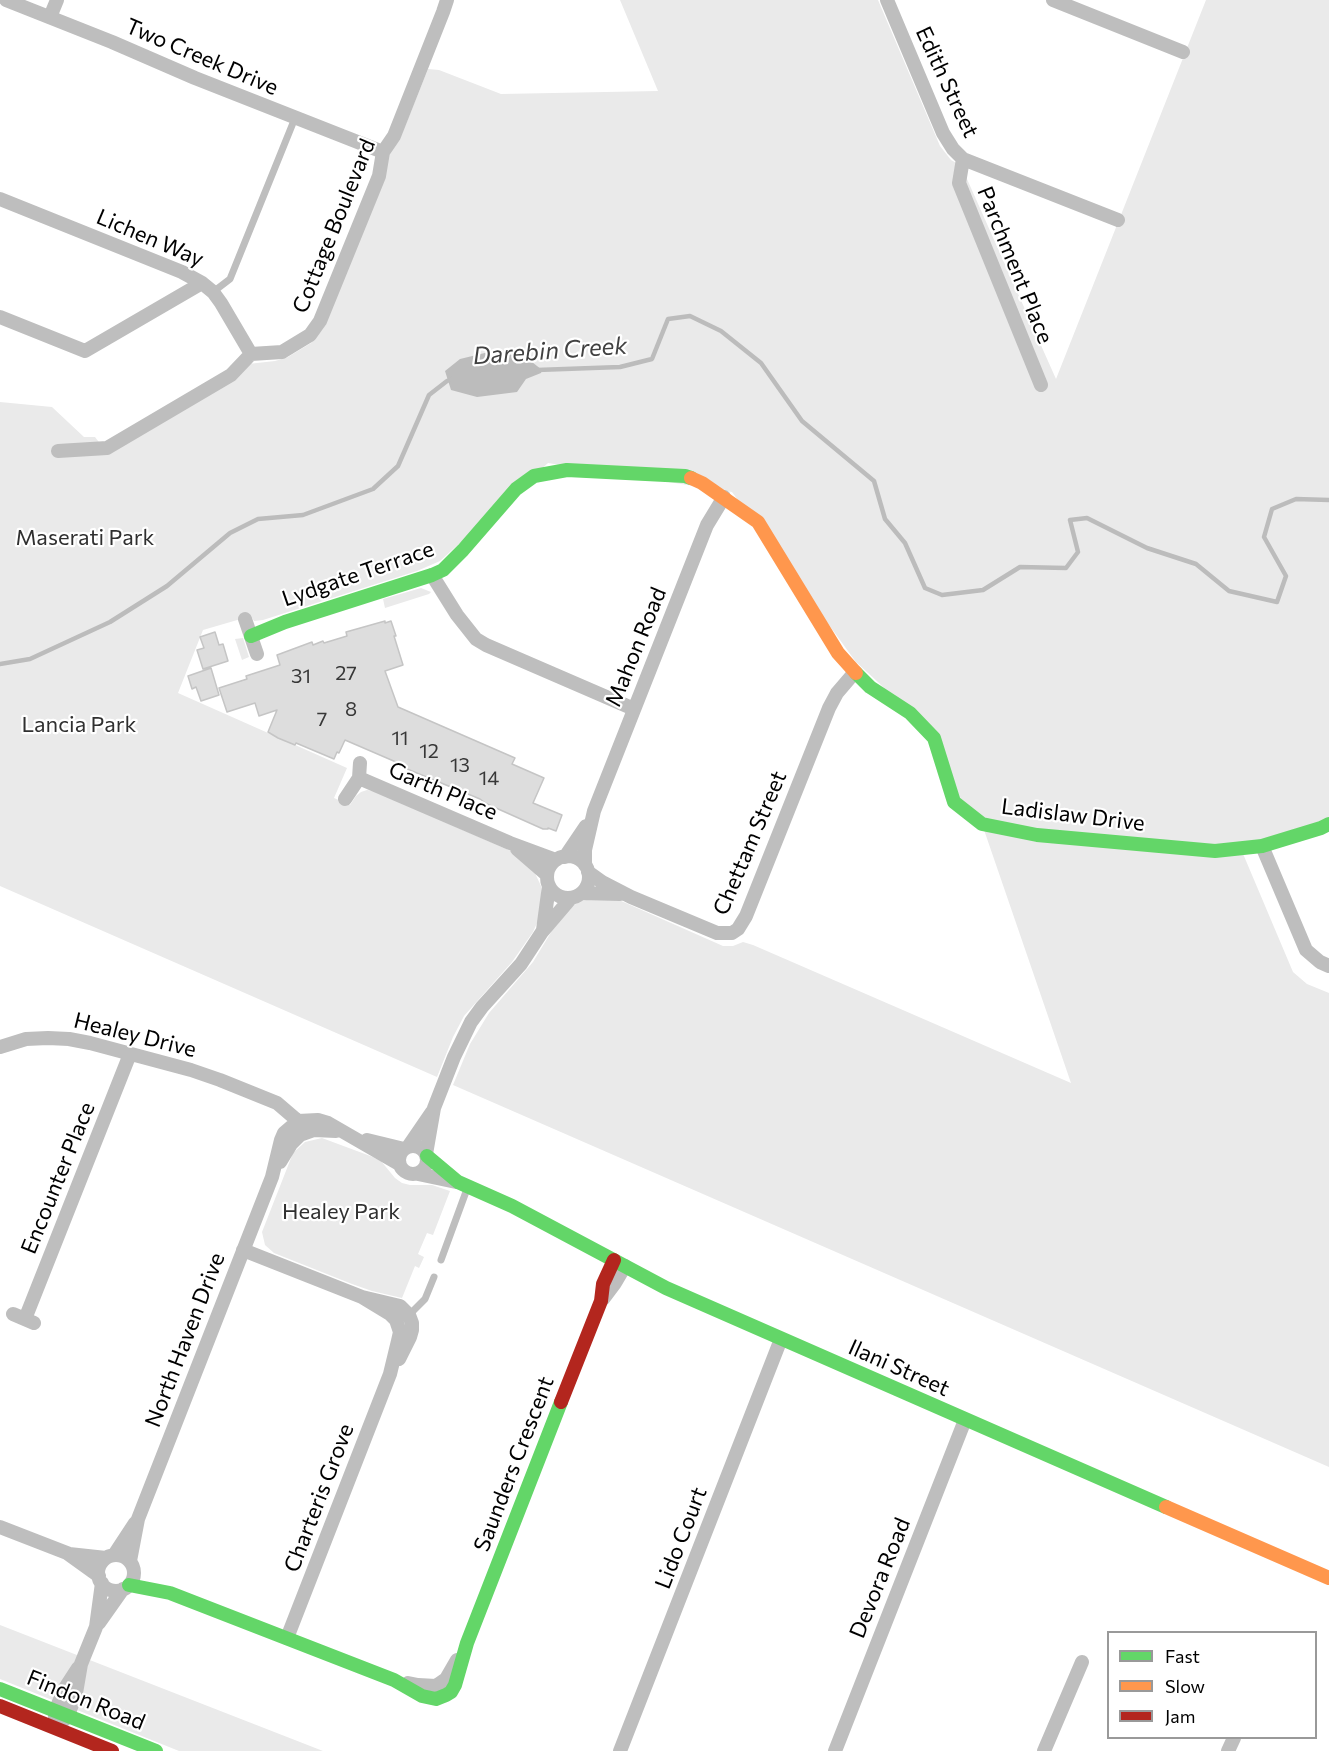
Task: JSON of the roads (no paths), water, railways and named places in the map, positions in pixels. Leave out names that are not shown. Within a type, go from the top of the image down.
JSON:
[{"type":"street","name":"Two Creek Drive","points":[[6,0],[383,153]]},
{"type":"street","points":[[50,17],[57,0]]},
{"type":"street","name":"Cottage Boulevard","points":[[251,354],[282,352],[303,340],[316,328],[378,176],[383,153],[394,136],[447,0]]},
{"type":"street","name":"Edith Street","points":[[887,0],[948,142],[963,159],[1118,220]]},
{"type":"street","points":[[1053,0],[1184,52]]},
{"type":"street","name":"Parchment Place","points":[[963,159],[959,183],[1041,385]]},
{"type":"street","name":"Lichen Way","points":[[0,200],[182,272],[202,283],[213,292],[251,354]]},
{"type":"street","points":[[0,317],[85,351],[202,283]]},
{"type":"street","points":[[58,451],[107,448],[231,375],[251,354]]},
{"type":"street","name":"Lydgate Terrace","points":[[251,636],[285,622],[443,570],[453,562],[521,485],[534,476],[544,473],[567,470],[685,476],[702,483],[724,497]]},
{"type":"street","name":"Ladislaw Drive","points":[[724,497],[758,522],[831,642],[855,672],[870,687],[910,713],[934,738],[954,802],[982,824],[1037,835],[1215,850],[1262,846],[1329,824]]},
{"type":"street","name":"Mahon Road","points":[[561,858],[574,845],[592,815],[707,525],[724,497]]},
{"type":"street","points":[[432,575],[457,615],[476,639],[634,709]]},
{"type":"street","points":[[245,619],[257,654]]},
{"type":"street","name":"Chettam Street","points":[[587,869],[602,882],[631,897],[717,933],[732,933],[738,929],[746,916],[832,700],[855,672]]},
{"type":"street","name":"Garth Place","points":[[345,799],[359,778],[360,763]]},
{"type":"street","name":"Garth Place","points":[[359,778],[510,843],[561,858]]},
{"type":"street","name":"Mahon Road","points":[[587,869],[585,850],[592,815]]},
{"type":"street","name":"Garth Place","points":[[510,843],[548,880]]},
{"type":"street","points":[[1262,846],[1306,950],[1320,962],[1329,966]]},
{"type":"street","points":[[348,1134],[399,1164],[404,1172],[413,1175],[425,1169],[434,1108],[471,1022],[482,1006],[520,964],[542,932],[588,884],[587,869],[576,858],[561,858],[549,869],[542,932]]},
{"type":"street","points":[[548,880],[558,895],[564,898],[576,895]]},
{"type":"street","name":"Chettam Street","points":[[576,895],[602,893],[631,897]]},
{"type":"street","name":"Healey Drive","points":[[0,1047],[26,1039],[58,1038],[90,1043],[197,1072],[257,1095],[296,1128]]},
{"type":"street","name":"Encounter Place","points":[[24,1318],[130,1054]]},
{"type":"street","points":[[399,1164],[399,1155],[434,1108]]},
{"type":"street","points":[[296,1128],[348,1134],[406,1148],[416,1146],[426,1155]]},
{"type":"street","name":"North Haven Drive","points":[[132,1566],[138,1519],[272,1177],[291,1144],[296,1128]]},
{"type":"street","name":"Ilani Street","points":[[426,1155],[463,1184]]},
{"type":"street","name":"Ilani Street","points":[[418,1174],[463,1184],[512,1206],[710,1308],[1329,1578]]},
{"type":"street","name":"Charteris Grove","points":[[243,1250],[362,1297],[400,1306],[409,1315],[412,1323],[410,1337],[390,1374],[287,1638]]},
{"type":"street","name":"Saunders Crescent","points":[[126,1587],[170,1593],[394,1680],[422,1696],[436,1699],[444,1697],[455,1685],[467,1643],[601,1301],[603,1284],[620,1263]]},
{"type":"street","name":"Charteris Grove","points":[[362,1297],[390,1314],[399,1325],[400,1332],[390,1374]]},
{"type":"street","name":"Lido Court","points":[[620,1751],[781,1339]]},
{"type":"street","name":"Devora Road","points":[[835,1751],[965,1420]]},
{"type":"street","name":"North Haven Drive","points":[[110,1557],[138,1519]]},
{"type":"street","points":[[0,1527],[67,1553],[110,1557],[120,1555],[132,1566],[132,1581],[96,1627],[81,1664],[64,1688],[61,1713],[56,1729]]},
{"type":"street","points":[[67,1553],[112,1590],[126,1587]]},
{"type":"street","points":[[96,1627],[101,1580],[100,1566],[110,1557]]},
{"type":"street","name":"Saunders Crescent","points":[[132,1566],[170,1593]]},
{"type":"street","points":[[1044,1751],[1082,1662]]},
{"type":"street","name":"Findon Road","points":[[0,1689],[156,1751]]},
{"type":"street","name":"Findon Road","points":[[0,1706],[112,1751]]},
{"type":"lane","points":[[213,292],[230,279],[295,118]]},
{"type":"lane","points":[[441,1260],[463,1184]]},
{"type":"lane","points":[[409,1315],[425,1299],[434,1277]]},
{"type":"waterway","name":"Darebin Creek","points":[[537,370],[620,367],[652,359],[668,319],[690,316],[721,331],[761,363],[802,421],[874,481],[885,519],[905,543],[925,588],[942,595],[983,590],[1020,567],[1066,568],[1078,552],[1070,520],[1087,518],[1147,548],[1196,564],[1229,591],[1277,602],[1286,576],[1264,537],[1272,509],[1296,499],[1329,500]]},
{"type":"waterway","name":"Darebin Creek","points":[[0,664],[30,659],[110,622],[167,586],[230,533],[258,519],[303,515],[373,489],[398,466],[429,395],[452,379]]},
{"type":"park label","name":"Maserati Park","points":[[85,538]]},
{"type":"park label","name":"Lancia Park","points":[[79,725]]},
{"type":"park label","name":"Healey Park","points":[[341,1212]]}]
